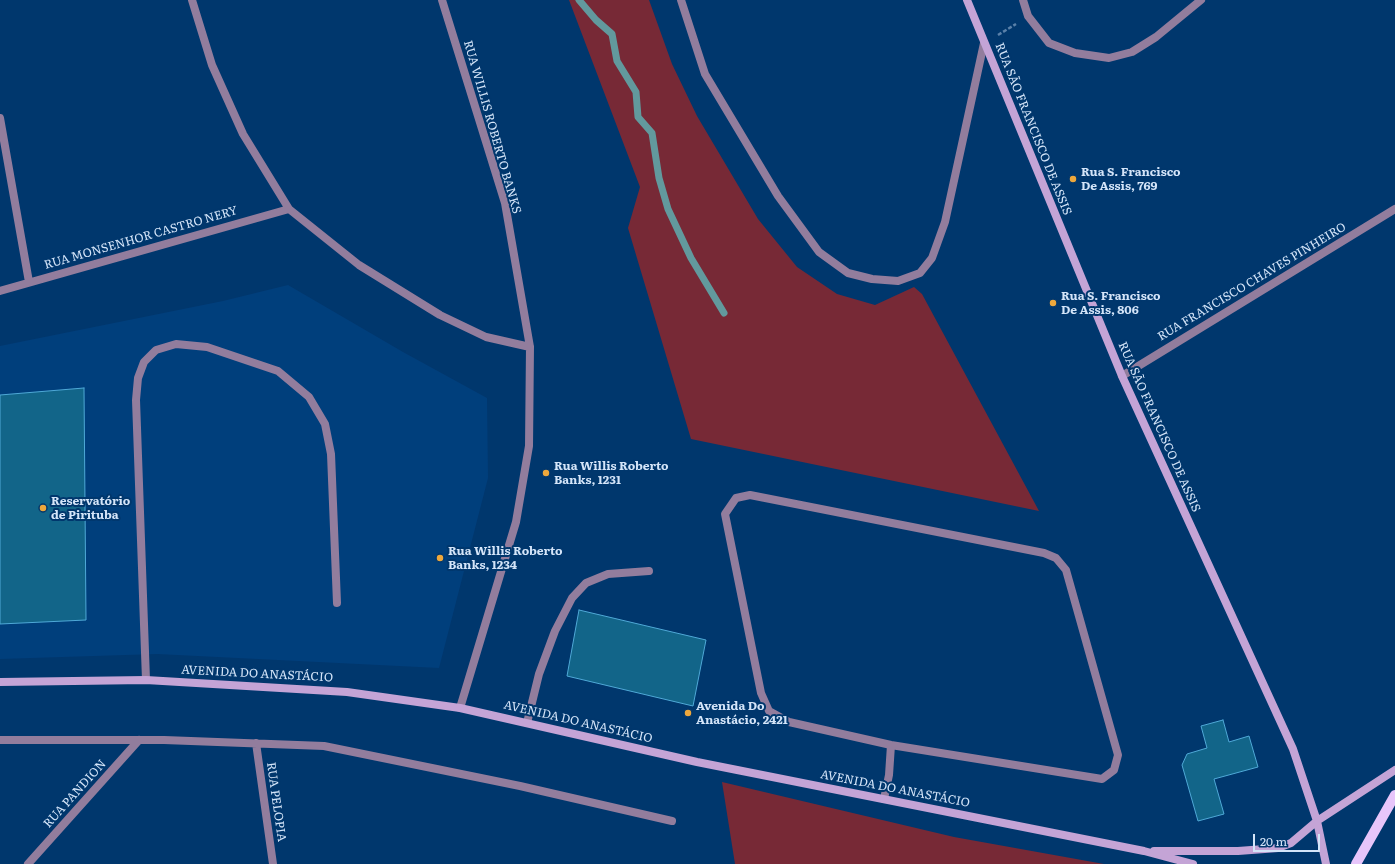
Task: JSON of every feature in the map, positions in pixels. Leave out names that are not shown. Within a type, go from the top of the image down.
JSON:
[{"type":"main road","name":"RUA SÃO FRANCISCO DE ASSIS","points":[[967,0],[1122,376],[1293,749],[1317,820],[1326,864]]},
{"type":"main road","name":"AVENIDA DO ANASTÁCIO","points":[[0,682],[146,680],[347,692],[460,708],[697,762],[1144,850],[1193,864]]},
{"type":"main road","name":"AVENIDA DO ANASTÁCIO","points":[[1144,850],[1238,851],[1278,848],[1291,843],[1317,820],[1395,770]]},
{"type":"main road","points":[[1356,864],[1395,795]]},
{"type":"street","points":[[192,0],[212,65],[243,134],[289,209],[359,265],[440,315],[486,337],[530,347]]},
{"type":"street","name":"RUA WILLIS ROBERTO BANKS","points":[[442,0],[505,203],[530,347],[528,446],[516,522],[460,708]]},
{"type":"street","points":[[681,0],[705,74],[778,196],[819,252],[848,273],[872,279],[898,281],[920,273],[932,258],[945,222],[984,43]]},
{"type":"street","points":[[1023,0],[1028,16],[1050,43],[1075,53],[1109,58],[1132,52],[1156,38],[1201,0]]},
{"type":"street","points":[[0,118],[29,282]]},
{"type":"street","name":"RUA MONSENHOR CASTRO NERY","points":[[0,291],[289,209]]},
{"type":"street","name":"RUA FRANCISCO CHAVES PINHEIRO","points":[[1122,376],[1395,209]]},
{"type":"street","points":[[146,680],[136,400],[138,378],[144,362],[156,350],[176,344],[207,347],[278,371],[309,397],[325,424],[331,454],[337,603]]},
{"type":"street","points":[[750,494],[1044,553],[1056,558],[1066,570],[1118,754],[1114,770],[1102,779],[891,745],[789,722],[769,711],[761,693],[725,514],[736,498],[750,494]]},
{"type":"street","points":[[527,723],[539,674],[555,631],[572,598],[586,582],[608,574],[649,571]]},
{"type":"street","points":[[0,740],[139,740],[324,746],[520,786],[672,821]]},
{"type":"street","name":"RUA PANDION","points":[[28,864],[139,740]]},
{"type":"street","name":"RUA PELOPIA","points":[[256,743],[273,864]]},
{"type":"street","points":[[884,799],[889,775],[891,745]]},
{"type":"path","points":[[984,43],[1028,16]]},
{"type":"shaded area","points":[[569,0],[649,0],[672,64],[697,116],[758,219],[797,267],[837,294],[875,305],[914,287],[922,294],[1039,511],[691,439],[628,228],[640,187]]},
{"type":"shaded area","points":[[288,285],[403,352],[487,398],[488,478],[439,668],[157,654],[0,659],[0,346],[223,301]]},
{"type":"shaded area","points":[[722,782],[954,837],[1104,864],[735,864]]},
{"type":"building","name":"Reservatório de Pirituba","points":[[84,388],[86,620],[0,624],[0,395]]},
{"type":"building","points":[[579,610],[706,640],[693,706],[567,676]]},
{"type":"building","points":[[1223,720],[1229,742],[1249,736],[1258,767],[1214,779],[1224,814],[1198,821],[1182,765],[1187,754],[1207,748],[1201,726]]},
{"type":"waterway","points":[[579,0],[596,20],[612,34],[617,61],[636,92],[638,117],[652,133],[659,178],[668,209],[691,258],[724,313]]},
{"type":"place","name":"Rua S. Francisco De Assis, 769","points":[[1073,179]]},
{"type":"place","name":"Rua S. Francisco De Assis, 806","points":[[1053,303]]},
{"type":"place","name":"Rua Willis Roberto Banks, 1231","points":[[546,473]]},
{"type":"place","name":"Reservatório de Pirituba","points":[[43,508]]},
{"type":"place","name":"Rua Willis Roberto Banks, 1234","points":[[440,558]]},
{"type":"place","name":"Avenida Do Anastácio, 2421","points":[[688,713]]}]
